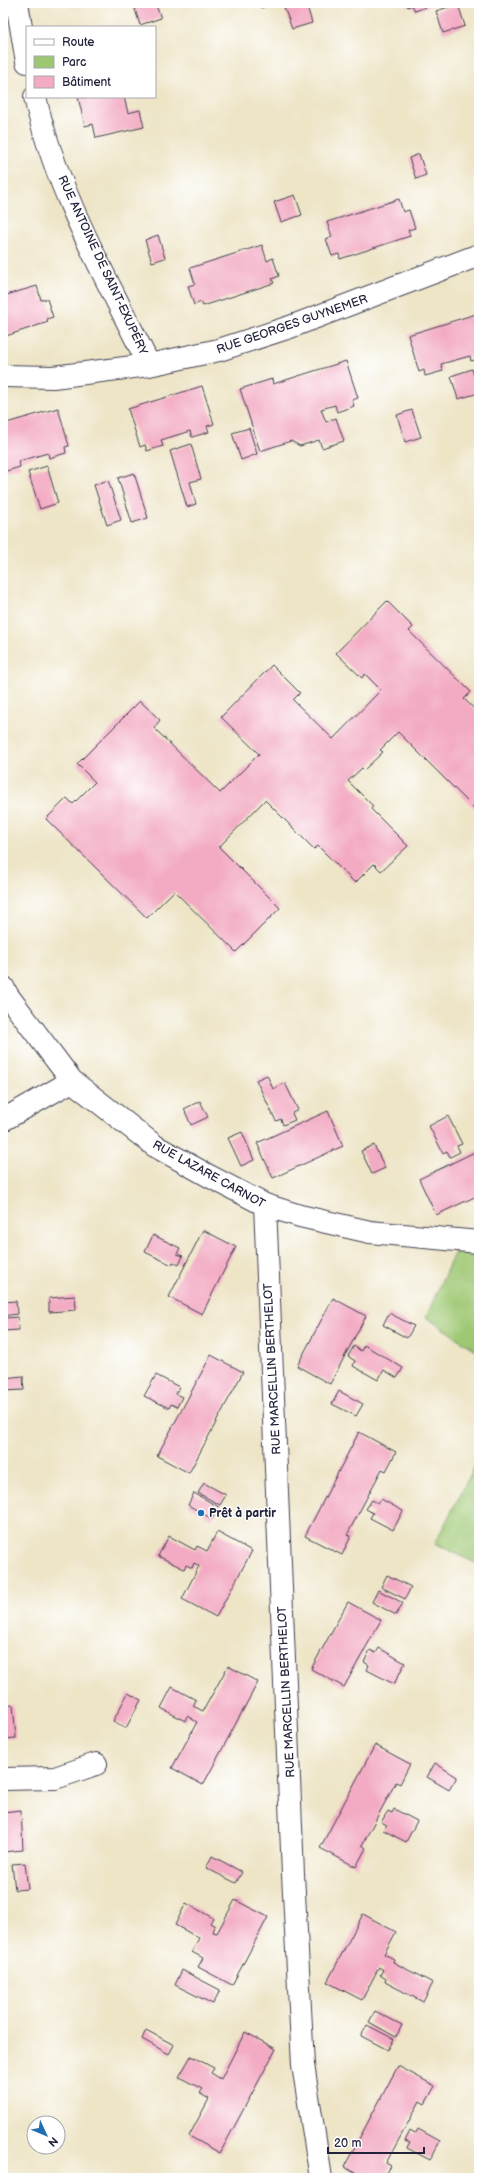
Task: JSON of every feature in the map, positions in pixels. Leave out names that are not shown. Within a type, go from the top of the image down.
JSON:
[{"type":"street","points":[[17,3],[26,56]]},
{"type":"street","name":"RUE ANTOINE DE SAINT-EXUPÉRY","points":[[35,98],[43,133],[74,210],[150,365]]},
{"type":"street","name":"RUE GEORGES GUYNEMER","points":[[3,376],[53,377],[150,365],[219,350],[283,329],[479,255]]},
{"type":"street","name":"RUE LAZARE CARNOT","points":[[3,987],[8,996],[72,1081],[155,1146],[264,1205],[300,1216],[370,1232],[479,1242]]},
{"type":"street","points":[[3,1120],[72,1081]]},
{"type":"street","name":"RUE MARCELLIN BERTHELOT","points":[[264,1205],[293,1874],[303,2065],[321,2178]]},
{"type":"street","points":[[3,1779],[55,1778],[96,1764]]},
{"type":"green space","points":[[460,1240],[479,1242],[479,1353],[426,1317]]},
{"type":"green space","points":[[479,1458],[479,1565],[435,1543]]},
{"type":"building","points":[[133,3],[155,3],[161,18],[140,25]]},
{"type":"building","points":[[259,3],[275,3],[261,8]]},
{"type":"building","points":[[297,3],[306,3],[312,23],[292,29],[284,7]]},
{"type":"building","points":[[406,3],[432,3],[432,5],[415,11],[412,5],[408,7]]},
{"type":"building","points":[[458,4],[465,26],[443,33],[436,11]]},
{"type":"building","points":[[78,98],[124,98],[128,113],[140,110],[144,127],[96,138],[93,124],[85,126]]},
{"type":"building","points":[[419,154],[426,175],[416,179],[409,158]]},
{"type":"building","points":[[295,195],[302,215],[281,222],[274,202]]},
{"type":"building","points":[[399,199],[403,212],[409,210],[415,228],[408,230],[410,236],[340,259],[339,254],[332,256],[326,239],[332,237],[327,222]]},
{"type":"building","points":[[158,235],[165,258],[152,262],[145,240]]},
{"type":"building","points":[[262,245],[267,261],[273,258],[279,276],[272,279],[274,283],[203,306],[201,302],[194,305],[188,286],[195,284],[190,268]]},
{"type":"building","points":[[37,286],[41,300],[47,299],[53,317],[47,319],[48,322],[3,337],[3,296]]},
{"type":"building","points":[[479,313],[479,359],[471,361],[470,356],[441,364],[443,371],[425,376],[424,370],[419,372],[408,335]]},
{"type":"building","points":[[346,361],[358,398],[352,400],[354,406],[337,412],[335,405],[321,409],[326,422],[336,418],[344,441],[322,448],[319,440],[300,446],[291,441],[260,451],[240,389],[272,379],[273,384]]},
{"type":"building","points":[[472,369],[479,393],[458,399],[451,376]]},
{"type":"building","points":[[202,386],[214,424],[207,426],[209,432],[192,437],[190,431],[161,440],[163,446],[147,451],[145,445],[140,447],[128,409]]},
{"type":"building","points":[[58,408],[69,446],[65,447],[66,453],[49,458],[48,453],[19,461],[20,467],[3,472],[3,424]]},
{"type":"building","points":[[412,410],[421,437],[405,442],[397,415]]},
{"type":"building","points":[[249,428],[257,454],[241,460],[232,433]]},
{"type":"building","points":[[191,444],[201,479],[190,482],[196,504],[187,507],[170,451]]},
{"type":"building","points":[[47,466],[58,503],[40,509],[28,472]]},
{"type":"building","points":[[134,473],[148,518],[132,523],[118,478]]},
{"type":"building","points":[[108,480],[121,520],[107,525],[94,485]]},
{"type":"building","points":[[387,601],[413,627],[409,631],[471,692],[464,699],[479,713],[479,806],[476,810],[398,732],[380,750],[383,752],[364,770],[362,768],[348,781],[373,806],[371,809],[408,846],[381,871],[374,864],[355,883],[318,846],[314,849],[265,800],[219,847],[280,908],[236,952],[174,891],[147,918],[46,819],[67,798],[73,804],[95,782],[77,764],[140,701],[160,720],[154,728],[220,793],[259,754],[221,717],[272,665],[300,693],[293,700],[333,739],[381,690],[365,674],[362,678],[336,653]]},
{"type":"building","points":[[267,1075],[273,1089],[285,1083],[298,1110],[292,1113],[295,1120],[283,1125],[281,1119],[276,1121],[256,1080]]},
{"type":"building","points":[[200,1101],[208,1117],[191,1125],[184,1109]]},
{"type":"building","points":[[328,1111],[343,1146],[273,1178],[257,1143]]},
{"type":"building","points":[[448,1116],[462,1144],[457,1146],[460,1152],[450,1157],[447,1151],[443,1153],[429,1126]]},
{"type":"building","points":[[242,1132],[254,1160],[241,1166],[228,1138]]},
{"type":"building","points":[[374,1145],[385,1168],[372,1174],[361,1151]]},
{"type":"building","points":[[479,1150],[479,1195],[436,1215],[419,1179]]},
{"type":"building","points":[[203,1230],[236,1247],[202,1314],[169,1297]]},
{"type":"building","points":[[153,1235],[180,1248],[177,1254],[183,1256],[179,1265],[173,1262],[172,1265],[145,1252]]},
{"type":"building","points":[[75,1296],[76,1310],[49,1312],[49,1298]]},
{"type":"building","points":[[333,1298],[366,1316],[330,1384],[297,1366]]},
{"type":"building","points":[[16,1301],[17,1314],[3,1316],[3,1302]]},
{"type":"building","points":[[389,1313],[414,1326],[407,1338],[383,1325]]},
{"type":"building","points":[[18,1317],[19,1330],[3,1331],[3,1318]]},
{"type":"building","points":[[364,1345],[403,1368],[397,1378],[384,1370],[378,1380],[353,1366],[355,1361],[348,1356],[354,1346],[361,1351]]},
{"type":"building","points":[[211,1355],[243,1372],[189,1473],[157,1456]]},
{"type":"building","points":[[156,1375],[179,1387],[176,1394],[182,1397],[177,1407],[171,1404],[169,1408],[144,1396]]},
{"type":"building","points":[[23,1376],[24,1390],[3,1391],[3,1378]]},
{"type":"building","points":[[339,1391],[363,1404],[356,1416],[332,1404]]},
{"type":"building","points":[[359,1432],[396,1452],[386,1471],[382,1469],[347,1535],[351,1536],[342,1555],[305,1536]]},
{"type":"building","points":[[204,1483],[226,1495],[220,1505],[198,1493]]},
{"type":"building","points":[[194,1493],[219,1507],[212,1519],[188,1505]]},
{"type":"building","points":[[381,1499],[403,1511],[393,1530],[370,1518],[373,1513],[366,1509],[372,1500],[378,1503]]},
{"type":"building","points":[[217,1532],[252,1551],[216,1617],[182,1599],[199,1566],[194,1563],[192,1568],[186,1565],[184,1569],[158,1556],[169,1536],[195,1550],[197,1546],[207,1551]]},
{"type":"building","points":[[387,1575],[411,1587],[405,1599],[381,1587]]},
{"type":"building","points":[[378,1590],[403,1603],[396,1615],[372,1602]]},
{"type":"building","points":[[348,1602],[381,1620],[344,1687],[311,1669]]},
{"type":"building","points":[[379,1648],[405,1663],[394,1684],[367,1670],[369,1665],[364,1662],[370,1650],[376,1653]]},
{"type":"building","points":[[228,1666],[258,1682],[203,1785],[172,1768],[197,1722],[187,1716],[185,1721],[161,1708],[172,1687],[196,1700],[193,1706],[203,1711]]},
{"type":"building","points":[[128,1693],[141,1700],[126,1728],[113,1721]]},
{"type":"building","points":[[13,1705],[16,1738],[3,1739],[3,1706]]},
{"type":"building","points":[[375,1745],[410,1764],[400,1784],[396,1782],[362,1845],[366,1848],[356,1867],[320,1848]]},
{"type":"building","points":[[435,1763],[457,1777],[449,1790],[427,1777]]},
{"type":"building","points":[[394,1809],[417,1821],[406,1842],[383,1830],[387,1825],[381,1822],[388,1811],[392,1813]]},
{"type":"building","points":[[21,1810],[23,1850],[3,1852],[3,1812]]},
{"type":"building","points":[[212,1856],[242,1872],[236,1883],[206,1868]]},
{"type":"building","points":[[25,1863],[28,1889],[15,1890],[12,1864]]},
{"type":"building","points":[[235,1900],[268,1917],[232,1985],[198,1967],[203,1958],[192,1952],[199,1938],[175,1925],[186,1903],[213,1918],[210,1923],[215,1926],[213,1932],[217,1933]]},
{"type":"building","points":[[363,1914],[396,1932],[384,1954],[394,1959],[393,1962],[433,1983],[423,2002],[385,1982],[386,1979],[380,1975],[383,1970],[379,1967],[362,2000],[327,1982]]},
{"type":"building","points":[[182,1970],[220,1990],[213,2004],[175,1985]]},
{"type":"building","points":[[375,2011],[402,2025],[396,2037],[369,2022]]},
{"type":"building","points":[[367,2025],[394,2039],[388,2050],[361,2036]]},
{"type":"building","points":[[146,2030],[174,2045],[169,2054],[142,2039]]},
{"type":"building","points":[[245,2032],[276,2049],[220,2153],[189,2136],[209,2099],[199,2093],[202,2089],[179,2077],[191,2056],[214,2068],[211,2073],[221,2079]]},
{"type":"building","points":[[398,2066],[435,2086],[425,2104],[420,2101],[386,2163],[391,2166],[384,2178],[364,2178],[344,2167]]},
{"type":"building","points":[[418,2129],[440,2141],[430,2160],[407,2148],[410,2143],[405,2141],[410,2131],[415,2134]]},
{"type":"place","name":"Prêt à partir","points":[[201,1513]]}]
